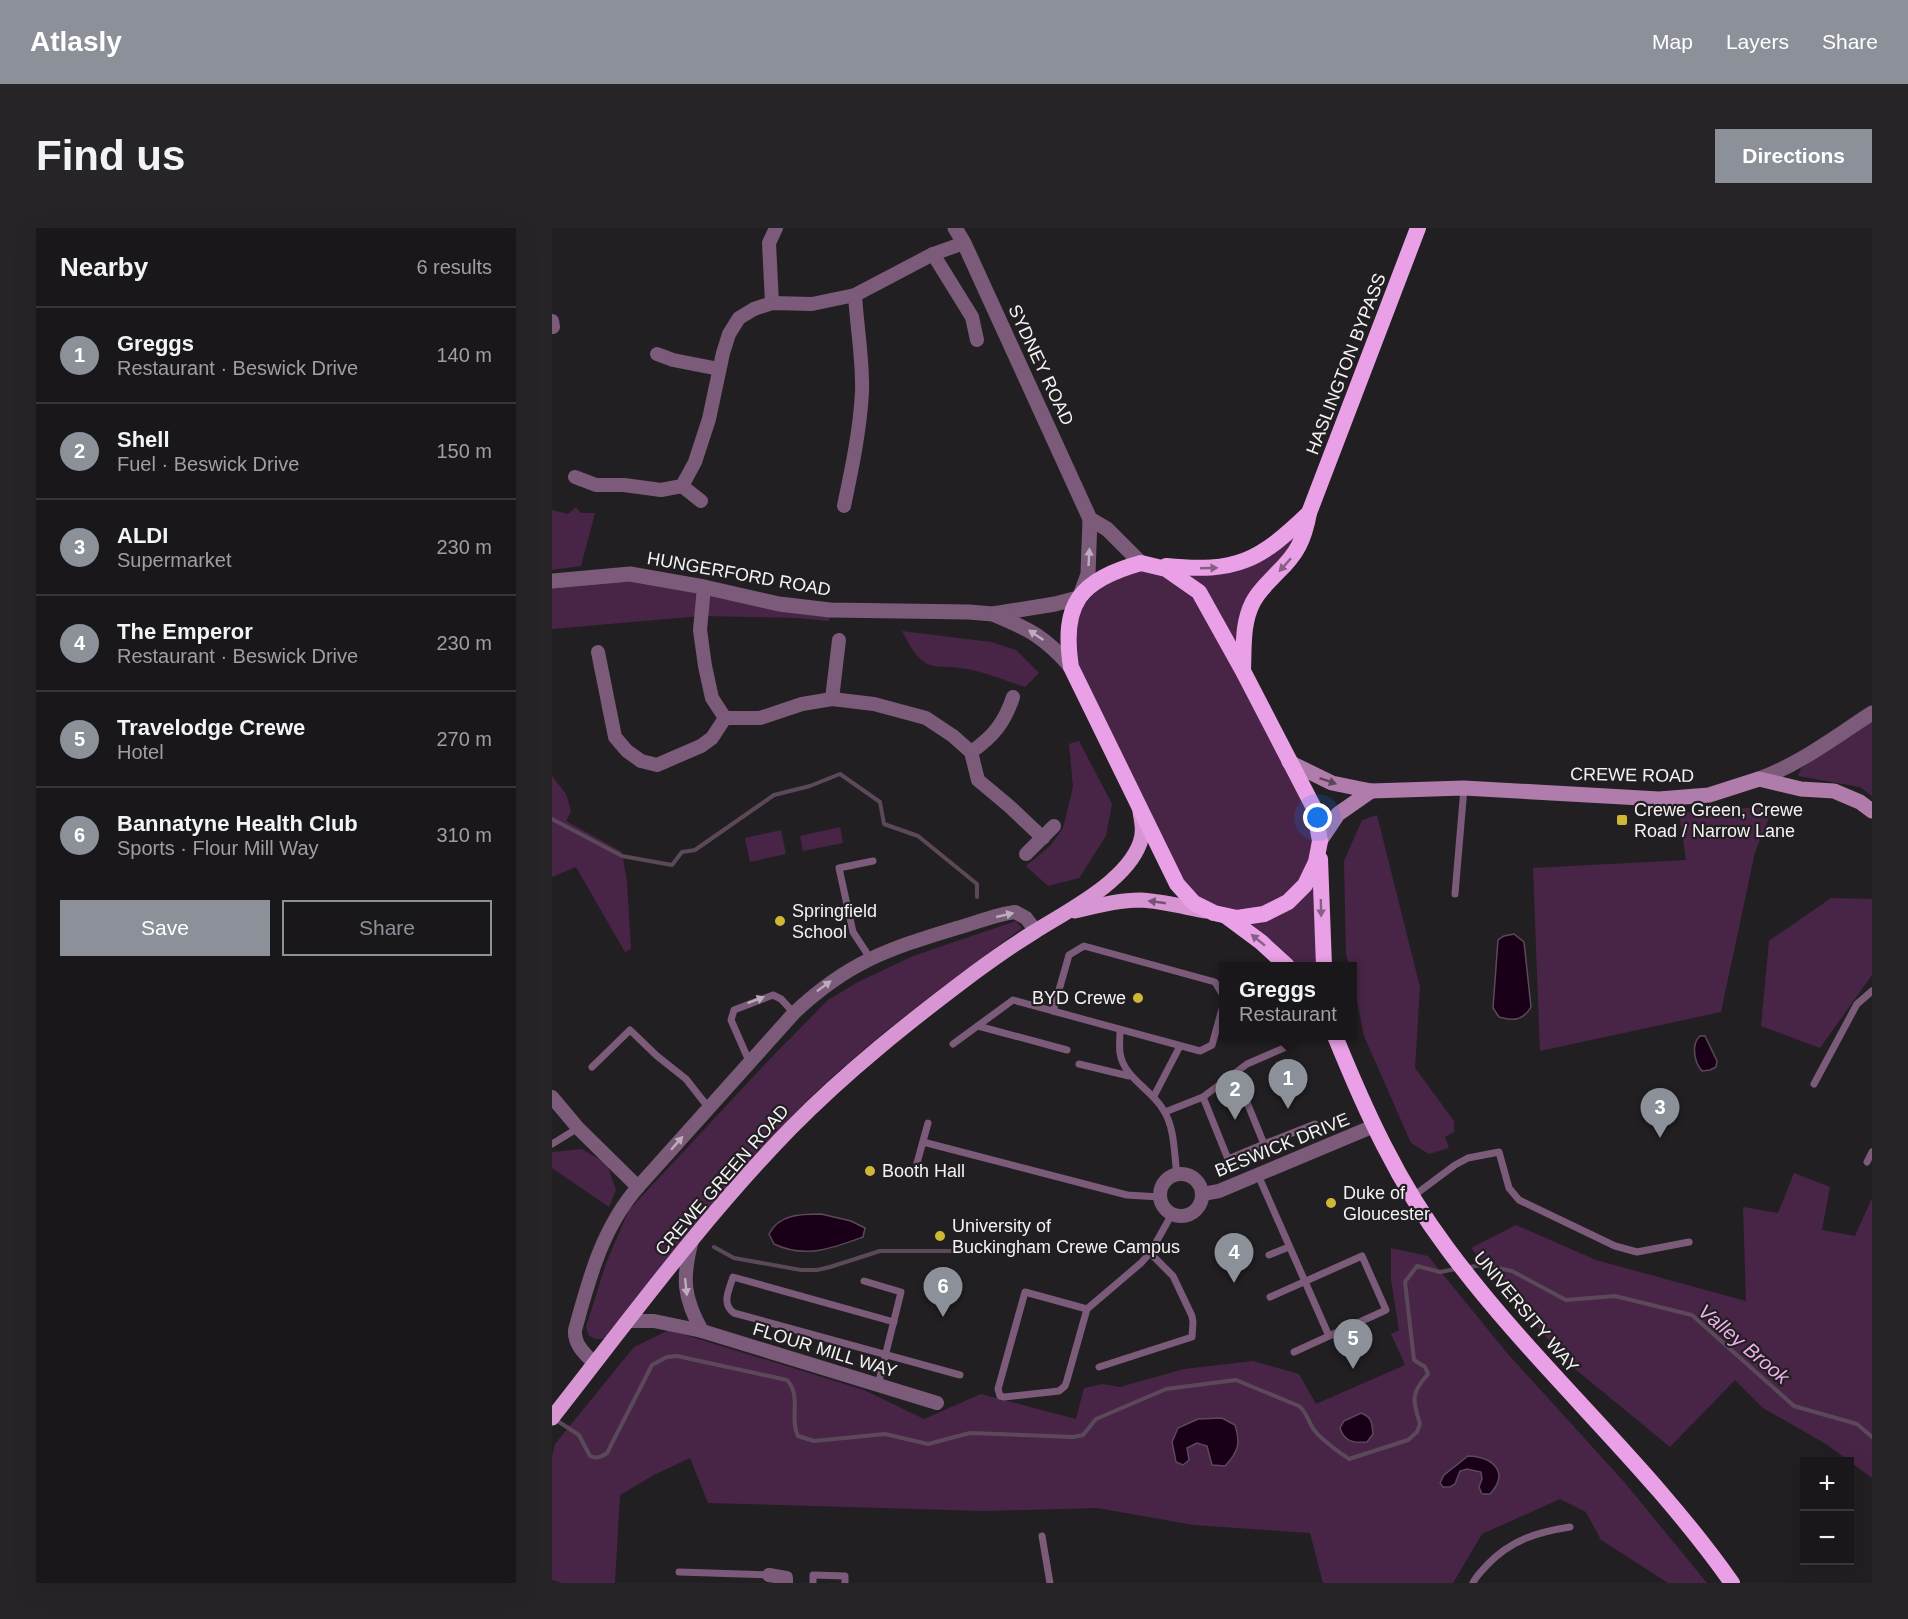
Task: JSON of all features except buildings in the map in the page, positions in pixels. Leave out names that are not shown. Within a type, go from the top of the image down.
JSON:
[{"type":"highway","name":"HASLINGTON BYPASS","points":[[1243,671],[1244,633],[1252,602],[1297,552],[1309,513],[1418,228]]},
{"type":"highway","name":"HASLINGTON BYPASS","points":[[1146,563],[1193,568],[1223,567],[1243,562],[1262,553],[1284,537],[1309,513]]},
{"type":"highway","points":[[1282,962],[1260,942],[1220,915],[1194,903],[1177,884],[1071,667],[1067,641],[1069,621],[1079,595],[1098,579],[1116,570],[1146,563],[1179,577],[1198,592],[1243,671],[1314,808],[1320,845],[1324,962]]},
{"type":"highway","points":[[1220,915],[1251,917],[1264,914],[1288,902],[1310,877],[1320,845]]},
{"type":"highway","name":"UNIVERSITY WAY","points":[[1337,1040],[1374,1126],[1412,1197],[1447,1248],[1529,1348],[1655,1485],[1732,1583]]},
{"type":"main road","name":"CREWE ROAD","points":[[1289,762],[1332,783],[1371,791],[1464,788],[1683,799],[1709,795],[1759,779]]},
{"type":"main road","points":[[1759,779],[1802,789],[1834,791],[1860,801],[1872,811]]},
{"type":"main road","points":[[1320,845],[1338,814],[1371,791]]},
{"type":"main road","name":"CREWE GREEN ROAD","points":[[552,1418],[692,1240],[735,1188],[785,1135],[860,1064],[947,993],[1036,931],[1067,913],[1113,879],[1140,844],[1143,831],[1140,809]]},
{"type":"main road","name":"CREWE GREEN ROAD","points":[[1067,913],[1112,902],[1139,900],[1174,904],[1220,915]]},
{"type":"street","points":[[772,303],[769,243],[776,228]]},
{"type":"street","name":"SYDNEY ROAD","points":[[955,228],[964,243],[1090,519],[1088,574],[1079,595]]},
{"type":"street","points":[[682,486],[695,462],[709,419],[723,353],[734,323],[754,309],[772,303],[812,304],[855,295],[933,254],[964,243]]},
{"type":"street","points":[[933,254],[972,317],[977,340]]},
{"type":"street","points":[[844,506],[860,418],[862,391],[855,295]]},
{"type":"street","points":[[552,321],[553,327]]},
{"type":"street","points":[[657,354],[673,360],[719,369]]},
{"type":"street","points":[[575,477],[597,485],[624,485],[661,490],[682,486],[701,501]]},
{"type":"street","name":"SYDNEY ROAD","points":[[1090,519],[1107,530],[1146,563]]},
{"type":"street","name":"HUNGERFORD ROAD","points":[[552,581],[630,574],[704,587],[779,604],[830,610],[993,614],[1055,604],[1079,595]]},
{"type":"street","points":[[704,587],[700,630],[705,666],[712,698],[725,718]]},
{"type":"street","name":"HUNGERFORD ROAD","points":[[993,614],[1025,627],[1052,645],[1071,667]]},
{"type":"street","points":[[832,699],[839,640]]},
{"type":"street","points":[[598,652],[615,737],[627,751],[641,761],[657,765],[701,746],[712,738],[725,718]]},
{"type":"street","points":[[971,752],[997,731],[1014,697]]},
{"type":"street","points":[[725,718],[760,718],[802,704],[832,699],[874,704],[926,718],[953,736],[971,752],[978,780],[1043,838]]},
{"type":"street","name":"CREWE ROAD","points":[[1759,779],[1779,772],[1801,760],[1872,713]]},
{"type":"street","points":[[1026,854],[1054,826]]},
{"type":"street","points":[[594,1363],[580,1348],[574,1336],[575,1330],[592,1268],[624,1202],[749,1060],[794,1013],[829,982],[870,958],[908,943],[1015,912],[1026,918],[1036,931]]},
{"type":"street","points":[[552,1097],[578,1128],[638,1187]]},
{"type":"street","name":"BESWICK DRIVE","points":[[1203,1194],[1219,1191],[1374,1126]]},
{"type":"street","points":[[1177,1175],[1186,1175],[1196,1180],[1203,1194],[1201,1203],[1194,1212],[1185,1216],[1172,1214],[1163,1206],[1160,1197],[1166,1181],[1177,1175]]},
{"type":"street","points":[[692,1240],[687,1260],[685,1289],[702,1331]]},
{"type":"street","name":"FLOUR MILL WAY","points":[[627,1322],[654,1321],[693,1331],[702,1331],[938,1403]]},
{"type":"street","points":[[769,1575],[786,1578],[786,1583]]},
{"type":"lane","points":[[1455,894],[1464,788]]},
{"type":"lane","points":[[870,958],[854,932],[839,868],[873,861]]},
{"type":"lane","points":[[1053,1011],[1069,955],[1084,946],[1215,982],[1219,989]]},
{"type":"lane","points":[[1814,1084],[1857,1004],[1872,991]]},
{"type":"lane","points":[[749,1060],[731,1020],[734,1010],[773,995],[781,999],[794,1013]]},
{"type":"lane","points":[[953,1044],[1013,1000],[1200,1051],[1212,1045],[1219,1019]]},
{"type":"lane","points":[[978,1026],[1067,1050]]},
{"type":"lane","points":[[1120,1029],[1120,1054],[1130,1076],[1154,1096],[1170,1124],[1177,1175]]},
{"type":"lane","points":[[592,1067],[630,1030],[686,1079],[708,1107]]},
{"type":"lane","points":[[1214,1036],[1219,1034]]},
{"type":"lane","points":[[1154,1096],[1180,1046]]},
{"type":"lane","points":[[1165,1112],[1203,1097],[1246,1064],[1286,1047]]},
{"type":"lane","points":[[1078,1064],[1130,1076]]},
{"type":"lane","points":[[1235,1072],[1264,1144]]},
{"type":"lane","points":[[1203,1097],[1228,1159],[1315,1124]]},
{"type":"lane","points":[[917,1163],[928,1123]]},
{"type":"lane","points":[[552,1144],[578,1128]]},
{"type":"lane","points":[[922,1142],[1127,1195],[1160,1197]]},
{"type":"lane","points":[[1412,1197],[1468,1158],[1499,1152],[1509,1188],[1519,1200],[1605,1241],[1637,1252],[1689,1242]]},
{"type":"lane","points":[[1867,1162],[1872,1152]]},
{"type":"lane","points":[[1258,1175],[1329,1336]]},
{"type":"lane","points":[[1086,1309],[1025,1292],[998,1389],[1000,1396],[1004,1398],[1063,1389],[1086,1309],[1141,1263],[1150,1253],[1172,1214]]},
{"type":"lane","points":[[1269,1255],[1289,1246]]},
{"type":"lane","points":[[1099,1367],[1192,1337],[1192,1316],[1173,1276],[1150,1253]]},
{"type":"lane","points":[[1270,1297],[1362,1256],[1386,1310],[1294,1352]]},
{"type":"lane","points":[[894,1323],[733,1277],[726,1300],[727,1306],[734,1312],[960,1375]]},
{"type":"lane","points":[[864,1281],[901,1292],[878,1385]]},
{"type":"lane","points":[[1473,1583],[1476,1576],[1500,1552],[1522,1539],[1540,1532],[1570,1527]]},
{"type":"lane","points":[[1042,1536],[1050,1583]]},
{"type":"lane","points":[[680,1572],[769,1575]]},
{"type":"lane","points":[[813,1583],[813,1575],[845,1576],[845,1583]]},
{"type":"shaded area","points":[[576,507],[581,513],[595,513],[581,566],[552,570],[552,510],[568,514]]},
{"type":"shaded area","points":[[1304,535],[1259,592],[1243,671],[1314,808],[1324,962],[1281,962],[1194,902],[1067,641],[1069,621],[1116,570],[1223,567],[1284,537]]},
{"type":"shaded area","points":[[630,574],[830,610],[829,621],[701,616],[552,629],[552,581]]},
{"type":"shaded area","points":[[902,631],[991,642],[1016,650],[1039,673],[1025,687],[976,671],[933,666],[918,657]]},
{"type":"shaded area","points":[[1872,722],[1872,796],[1860,787],[1798,776],[1801,768]]},
{"type":"shaded area","points":[[1079,741],[1112,804],[1106,836],[1079,878],[1048,886],[1026,866],[1051,845],[1063,828],[1073,787],[1069,744]]},
{"type":"shaded area","points":[[552,776],[566,794],[571,811],[566,821],[622,852],[627,882],[631,949],[625,952],[576,867],[552,877]]},
{"type":"shaded area","points":[[1774,806],[1755,852],[1721,1012],[1540,1051],[1533,868],[1686,860],[1679,813]]},
{"type":"shaded area","points":[[1377,815],[1420,987],[1415,1068],[1454,1121],[1454,1132],[1445,1137],[1449,1148],[1429,1154],[1411,1143],[1364,1036],[1357,1002],[1357,962],[1348,962],[1346,953],[1344,861],[1362,820]]},
{"type":"shaded area","points":[[840,827],[843,843],[803,851],[800,836]]},
{"type":"shaded area","points":[[781,830],[786,854],[750,862],[745,838]]},
{"type":"shaded area","points":[[1831,898],[1872,899],[1872,975],[1820,1048],[1761,1026],[1769,941]]},
{"type":"shaded area","points":[[1016,921],[1022,928],[884,1033],[806,1102],[727,1188],[605,1339],[589,1336],[586,1327],[606,1263],[629,1210],[828,1000],[858,982],[913,956]]},
{"type":"shaded area","points":[[1514,934],[1524,942],[1531,1007],[1525,1015],[1509,1019],[1499,1017],[1493,1008],[1498,940]]},
{"type":"shaded area","points":[[1700,1036],[1705,1036],[1717,1061],[1716,1067],[1710,1070],[1702,1071],[1695,1058],[1695,1044]]},
{"type":"shaded area","points":[[582,1149],[607,1164],[616,1190],[609,1207],[552,1168],[552,1152]]},
{"type":"shaded area","points":[[1794,1173],[1830,1187],[1822,1230],[1855,1236],[1872,1198],[1872,1478],[1854,1465],[1854,1457],[1844,1457],[1826,1444],[1763,1408],[1735,1380],[1670,1447],[1569,1364],[1471,1248],[1516,1225],[1596,1260],[1746,1301],[1743,1207],[1778,1213]]},
{"type":"shaded area","points":[[821,1214],[851,1221],[865,1228],[863,1237],[830,1248],[808,1251],[797,1251],[774,1244],[769,1234],[779,1222],[791,1216]]},
{"type":"shaded area","points":[[1391,1248],[1428,1256],[1507,1353],[1625,1483],[1707,1583],[1668,1583],[1601,1540],[1586,1512],[1560,1499],[1482,1534],[1453,1583],[1323,1583],[1310,1533],[1194,1525],[1097,1508],[985,1511],[708,1503],[690,1458],[620,1495],[615,1583],[561,1583],[552,1580],[552,1456],[555,1444],[634,1347],[669,1330],[864,1390],[924,1419],[981,1394],[1076,1419],[1084,1388],[1103,1384],[1120,1387],[1184,1369],[1253,1361],[1299,1374],[1316,1404],[1405,1365],[1391,1334],[1399,1330],[1391,1280]]},
{"type":"shaded area","points":[[1361,1413],[1371,1421],[1373,1434],[1367,1442],[1350,1441],[1340,1428],[1344,1421]]},
{"type":"shaded area","points":[[1222,1418],[1235,1425],[1238,1437],[1235,1452],[1225,1466],[1212,1465],[1207,1446],[1197,1443],[1187,1448],[1189,1460],[1183,1465],[1176,1462],[1172,1442],[1178,1428],[1198,1419]]},
{"type":"shaded area","points":[[1468,1456],[1485,1459],[1496,1467],[1499,1479],[1490,1494],[1482,1494],[1479,1487],[1482,1479],[1481,1472],[1467,1469],[1460,1471],[1455,1484],[1450,1487],[1443,1487],[1440,1483],[1444,1475]]},
{"type":"waterway","points":[[552,819],[622,856],[672,865],[682,852],[695,850],[774,795],[810,786],[840,774],[880,802],[884,824],[918,836],[977,884],[977,897]]},
{"type":"waterway","points":[[714,1247],[734,1258],[801,1270],[830,1267],[880,1251],[972,1251]]},
{"type":"waterway","name":"Valley Brook","points":[[1469,1267],[1483,1265],[1512,1271],[1566,1300],[1615,1296],[1692,1315],[1794,1406],[1857,1424],[1872,1437]]},
{"type":"waterway","name":"Valley Brook","points":[[556,1420],[579,1435],[590,1456],[603,1456],[607,1453],[652,1365],[667,1357],[677,1356],[787,1380],[794,1393],[798,1436],[814,1441],[885,1434],[928,1444],[970,1433],[1073,1437],[1083,1435],[1096,1419],[1166,1389],[1236,1380],[1299,1406],[1319,1435],[1349,1459],[1408,1440],[1417,1432],[1420,1424],[1415,1403],[1416,1392],[1428,1374],[1425,1367],[1414,1360],[1405,1282],[1417,1266],[1440,1272],[1456,1269]]},
{"type":"place","name":"Crewe Green, Crewe Road / Narrow Lane","points":[[1622,820]]},
{"type":"place","name":"Springfield School","points":[[780,921]]},
{"type":"place","name":"BYD Crewe","points":[[1138,998]]},
{"type":"place","name":"Greggs","points":[[1288,1109]]},
{"type":"place","name":"Shell","points":[[1235,1120]]},
{"type":"place","name":"ALDI","points":[[1660,1138]]},
{"type":"place","name":"Booth Hall","points":[[870,1171]]},
{"type":"place","name":"Duke of Gloucester","points":[[1331,1203]]},
{"type":"place","name":"University of Buckingham Crewe Campus","points":[[940,1236]]},
{"type":"place","name":"The Emperor","points":[[1234,1283]]},
{"type":"place","name":"Bannatyne Health Club","points":[[943,1317]]},
{"type":"place","name":"Travelodge Crewe","points":[[1353,1369]]}]
